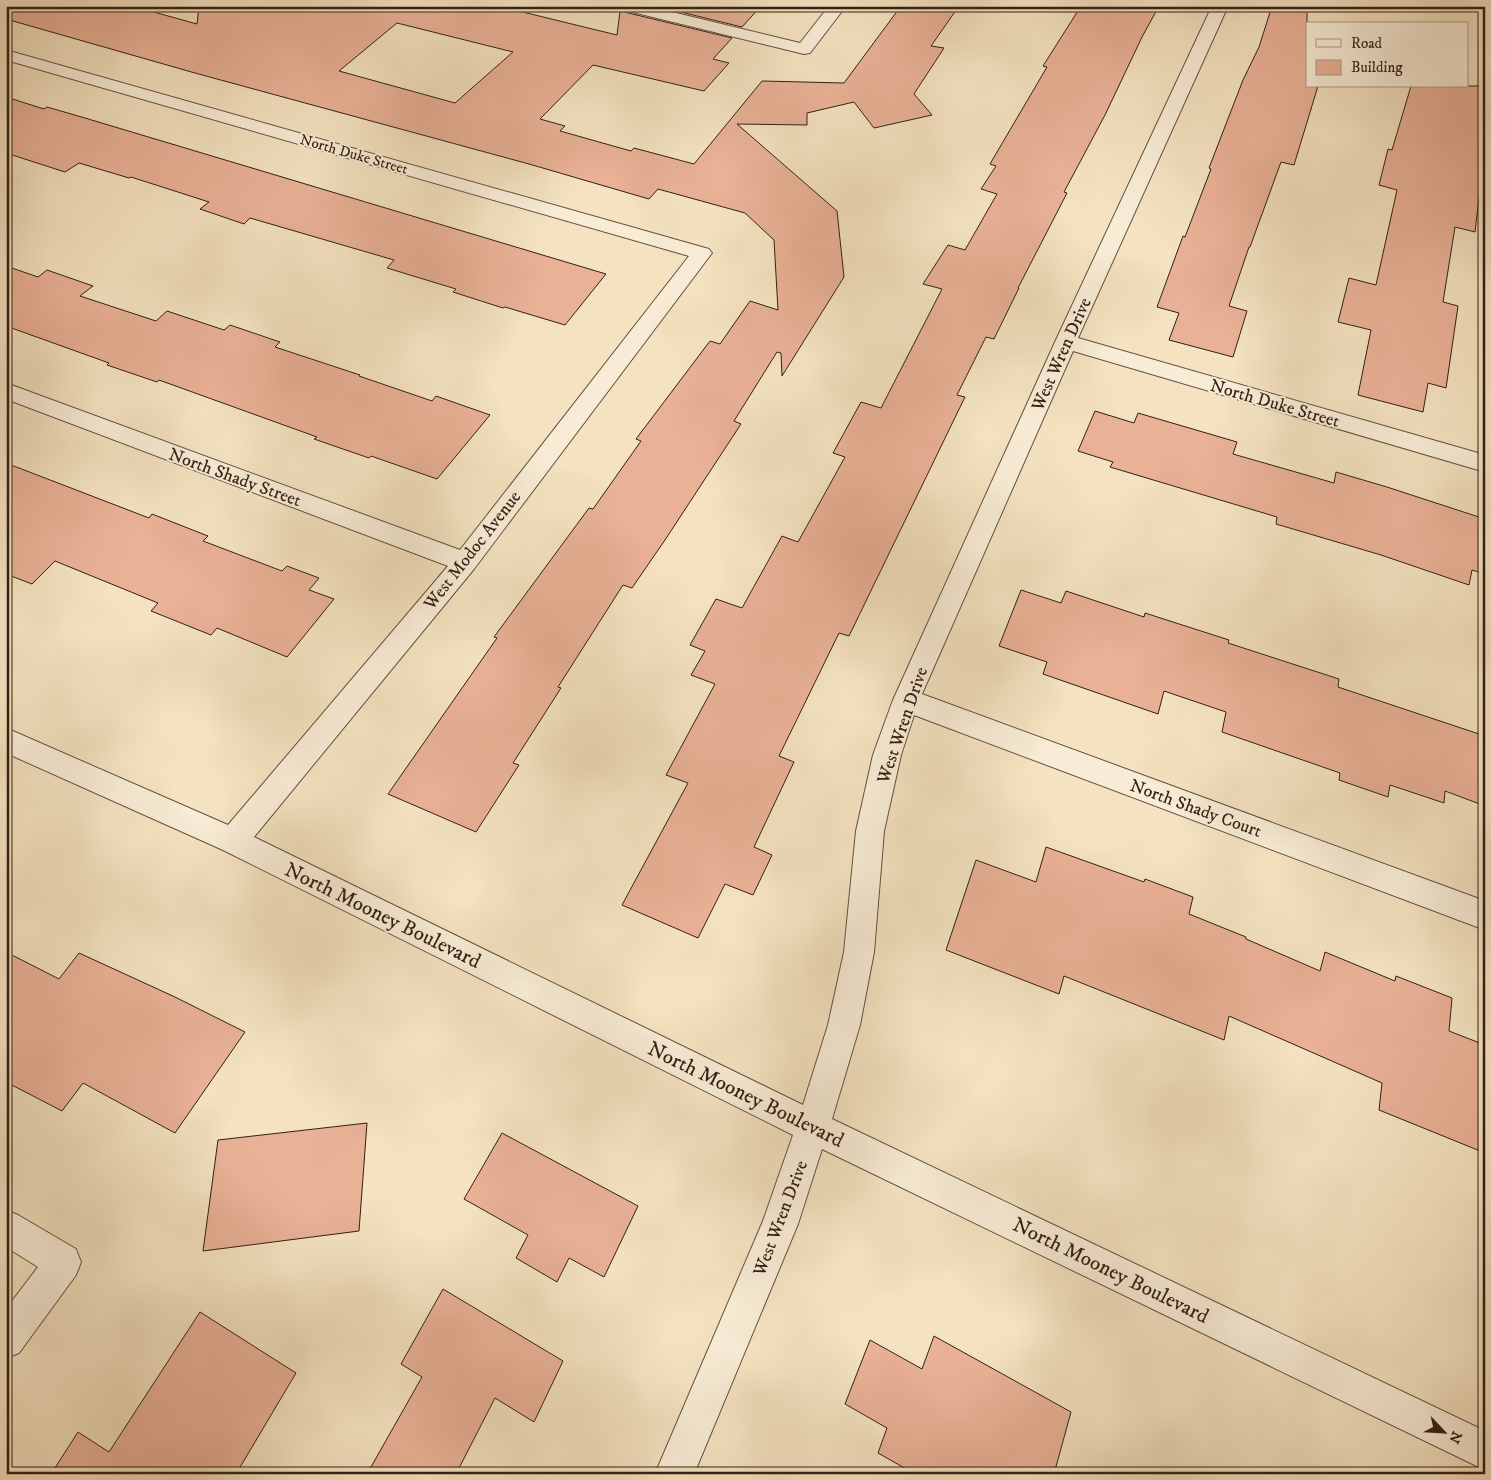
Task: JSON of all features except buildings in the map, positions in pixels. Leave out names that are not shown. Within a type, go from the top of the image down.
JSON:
[{"type":"street","points":[[626,6],[804,49],[838,6]]},
{"type":"street","name":"West Wren Drive","points":[[674,1474],[780,1224],[813,1127],[844,1025],[859,952],[870,831],[887,755],[906,700],[1066,342],[1220,6]]},
{"type":"street","name":"North Duke Street","points":[[6,55],[702,253]]},
{"type":"street","name":"West Modoc Avenue","points":[[233,841],[464,562],[702,253]]},
{"type":"street","name":"North Duke Street","points":[[1066,342],[1485,464]]},
{"type":"street","name":"North Shady Street","points":[[6,391],[464,562]]},
{"type":"street","name":"North Shady Court","points":[[906,700],[1485,916]]},
{"type":"street","name":"North Mooney Boulevard","points":[[6,740],[233,841],[813,1127],[1485,1451]]},
{"type":"street","points":[[6,1227],[63,1262],[6,1340]]}]
